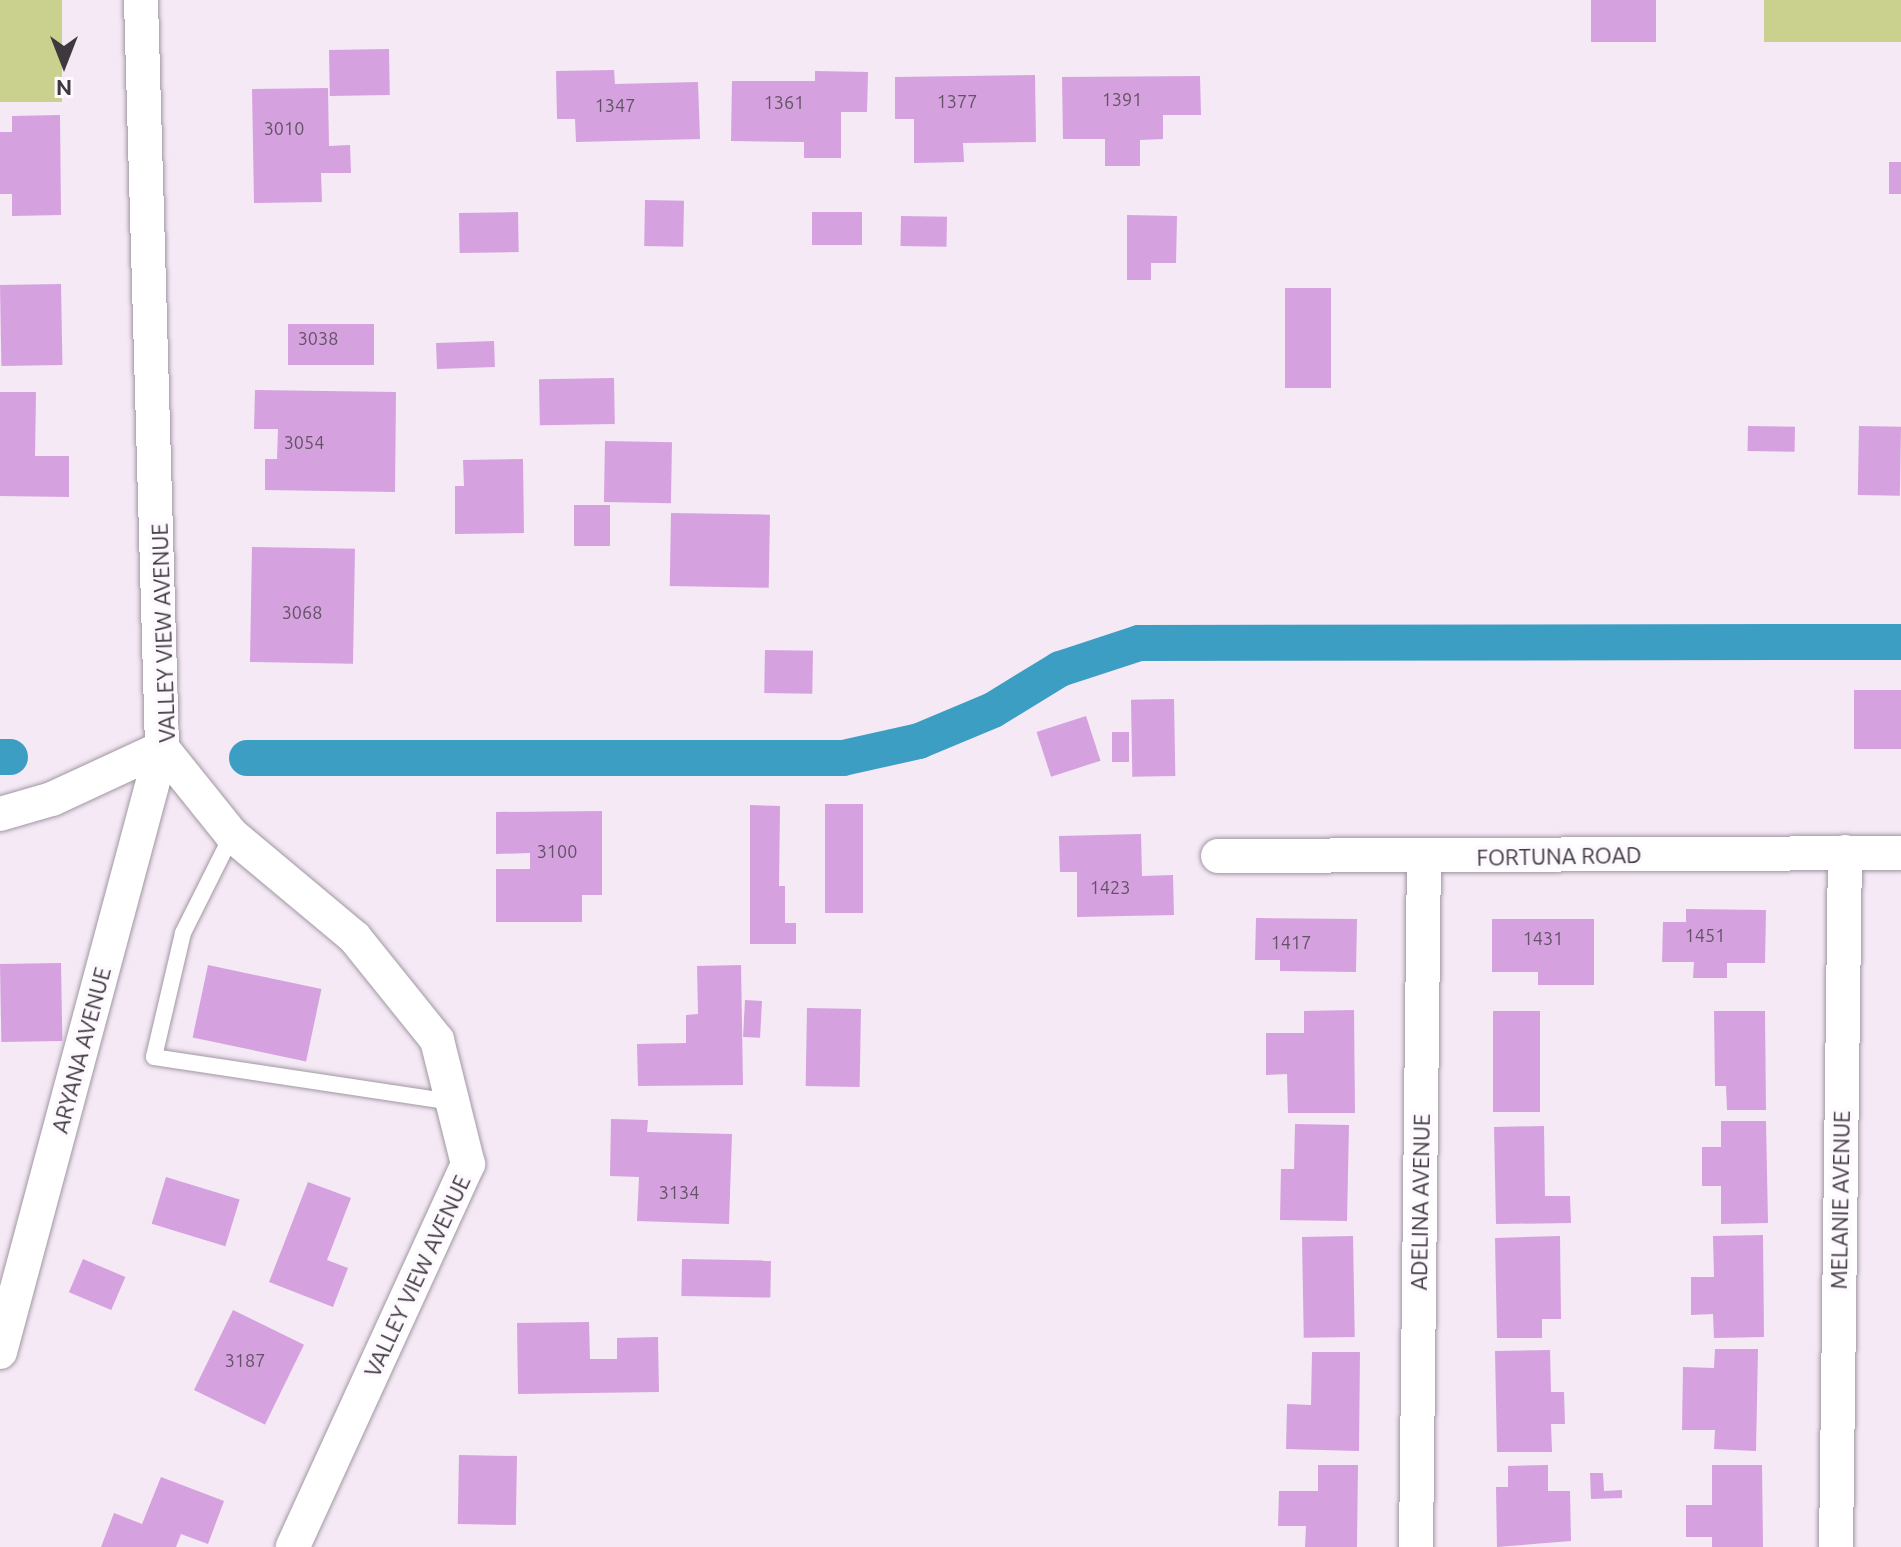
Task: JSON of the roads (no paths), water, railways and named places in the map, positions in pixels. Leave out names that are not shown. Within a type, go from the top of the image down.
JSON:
[{"type":"street","name":"VALLEY VIEW AVENUE","points":[[141,0],[162,748],[232,835],[355,938],[437,1040],[468,1164],[296,1546]]},
{"type":"street","points":[[0,814],[52,799],[162,748]]},
{"type":"street","name":"ARYANA AVENUE","points":[[0,1352],[162,748]]},
{"type":"street","name":"MELANIE AVENUE","points":[[1836,1547],[1845,852]]},
{"type":"street","name":"FORTUNA ROAD","points":[[1218,856],[1901,853]]},
{"type":"street","name":"ADELINA AVENUE","points":[[1416,1547],[1424,857]]},
{"type":"lane","points":[[232,835],[183,933],[154,1057],[452,1102]]},
{"type":"waterway","points":[[247,758],[843,758],[919,741],[993,710],[1060,669],[1139,643],[1901,642]]},
{"type":"waterway","points":[[0,757],[10,757]]}]
